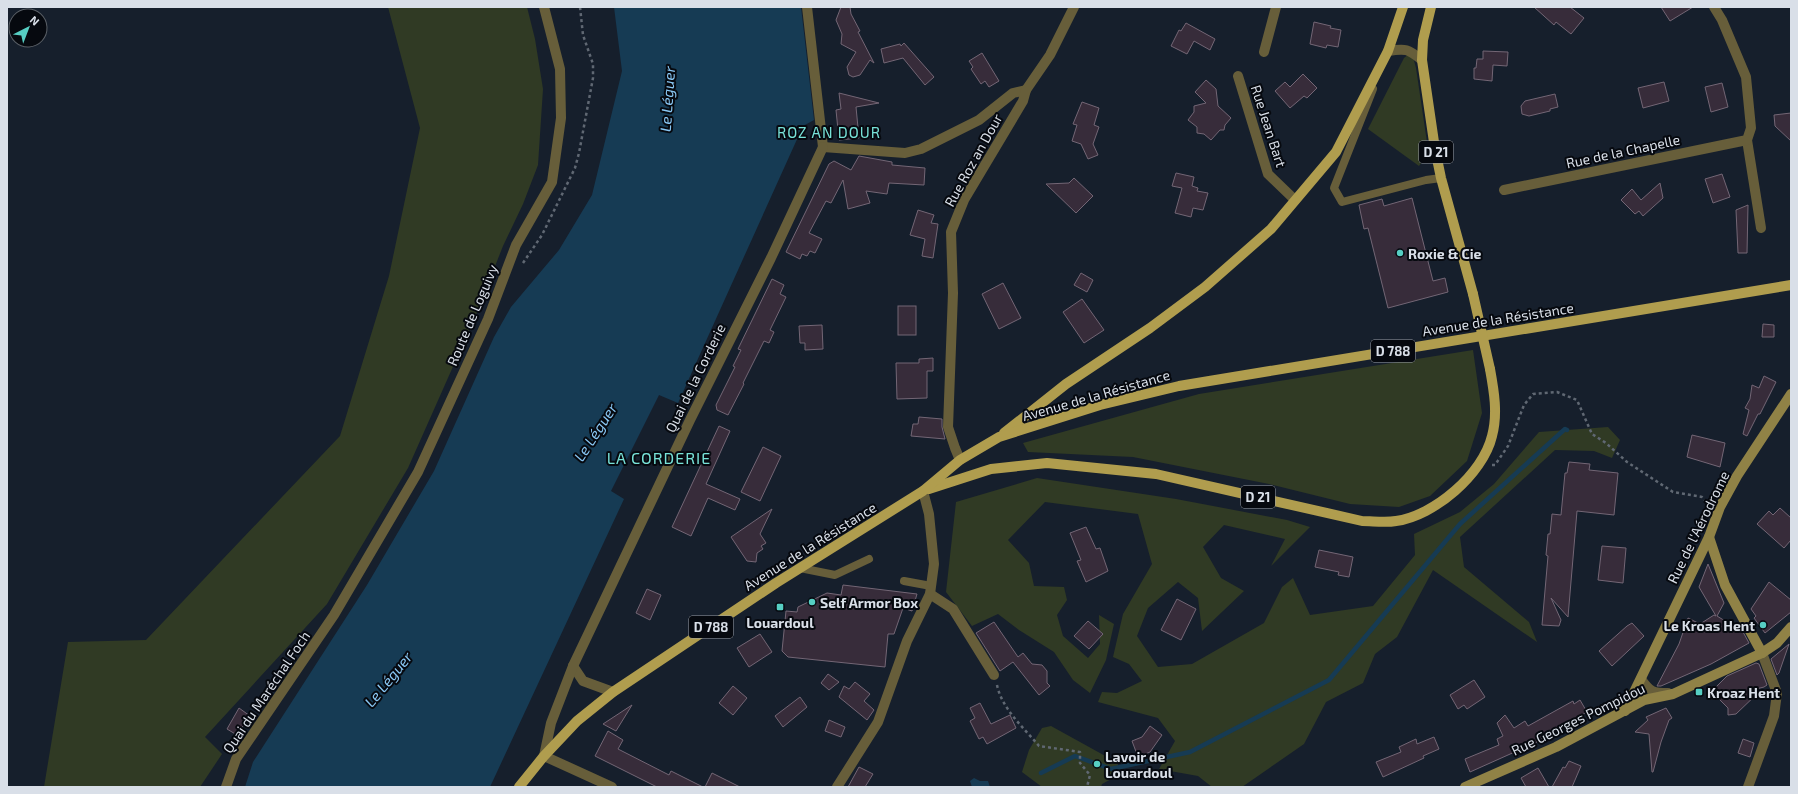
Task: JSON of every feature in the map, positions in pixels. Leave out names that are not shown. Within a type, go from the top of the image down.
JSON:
[{"type":"main road","points":[[999,437],[1066,384],[1150,328],[1205,287],[1271,229],[1336,152],[1388,51],[1403,7]]},
{"type":"main road","name":"D 21","points":[[923,491],[991,469],[1047,463],[1156,474],[1362,521],[1396,521],[1422,513],[1443,501],[1480,466],[1492,436],[1496,403],[1473,294],[1441,178],[1422,60],[1423,40],[1430,7]]},
{"type":"main road","name":"Avenue de la Résistance","points":[[519,787],[544,756],[577,721],[613,692],[800,568],[923,491],[960,460],[999,437],[1100,406],[1179,386],[1791,285]]},
{"type":"street","name":"Route de Loguivy","points":[[334,615],[418,472],[488,319],[516,245],[552,182],[561,118],[560,69],[544,7]]},
{"type":"street","points":[[807,7],[823,147],[905,153],[921,148],[979,120],[1012,94],[1026,90]]},
{"type":"street","name":"Rue Roz an Dour","points":[[960,460],[948,426],[953,293],[951,232],[964,200],[1023,101],[1026,90],[1050,55],[1074,7]]},
{"type":"street","points":[[1264,52],[1276,7]]},
{"type":"street","points":[[1714,7],[1722,20],[1746,77],[1751,128],[1747,140],[1761,228]]},
{"type":"street","points":[[1388,51],[1402,48],[1410,50],[1422,60]]},
{"type":"street","name":"Rue Jean Bart","points":[[1238,76],[1268,174],[1295,200]]},
{"type":"street","name":"Rue de la Chapelle","points":[[1504,190],[1747,140]]},
{"type":"street","name":"Quai de la Corderie","points":[[544,756],[551,723],[573,666],[690,420],[771,258],[823,147]]},
{"type":"street","name":"Rue de l'Aérodrome","points":[[1625,711],[1709,537],[1718,512],[1737,476],[1791,394]]},
{"type":"street","points":[[837,787],[878,722],[907,641],[930,590],[934,564],[929,514],[923,491]]},
{"type":"street","points":[[1709,537],[1725,585],[1762,653],[1777,692],[1774,716],[1748,787]]},
{"type":"street","points":[[930,590],[953,609],[994,675]]},
{"type":"street","name":"Quai du Maréchal Foch","points":[[226,787],[236,759],[334,615]]},
{"type":"street","name":"Rue Georges Pompidou","points":[[1465,787],[1556,747],[1644,700],[1673,694],[1762,653],[1777,643],[1791,627]]},
{"type":"street","points":[[573,666],[583,681],[613,692]]},
{"type":"street","points":[[1641,679],[1648,689],[1656,693],[1673,694]]},
{"type":"street","points":[[544,756],[612,787]]},
{"type":"lane","points":[[1388,51],[1334,188],[1342,202],[1426,180],[1441,178]]},
{"type":"lane","points":[[800,568],[835,575],[869,559]]},
{"type":"lane","points":[[904,581],[930,590]]},
{"type":"path","points":[[1480,466],[1495,465],[1508,446],[1524,405],[1533,394],[1557,392],[1577,400],[1592,434],[1606,443],[1626,462],[1673,492],[1702,497],[1718,512]]},
{"type":"path","points":[[994,675],[998,693],[1007,708],[1039,746],[1080,752],[1080,763],[1090,775],[1087,787]]},
{"type":"green space","points":[[388,7],[527,7],[535,39],[543,89],[538,165],[523,204],[503,246],[475,317],[408,468],[327,604],[205,737],[222,754],[200,787],[44,787],[68,642],[146,640],[340,436],[389,276],[420,128]]},
{"type":"green space","points":[[1409,54],[1413,57],[1416,68],[1428,149],[1419,166],[1368,129],[1404,58]]},
{"type":"green space","points":[[1473,350],[1482,413],[1467,461],[1430,496],[1399,507],[1350,504],[1269,484],[1133,457],[1028,452],[1023,443],[1199,394]]},
{"type":"green space","points":[[1608,427],[1620,440],[1612,458],[1594,451],[1555,450],[1460,537],[1464,567],[1529,622],[1537,642],[1433,570],[1397,637],[1375,654],[1363,683],[1326,702],[1304,744],[1242,787],[1212,787],[1198,776],[1159,769],[1175,741],[1158,718],[1098,702],[1102,692],[1117,693],[1142,681],[1129,664],[1113,657],[1123,614],[1152,564],[1138,514],[1045,502],[1008,540],[1029,563],[1034,586],[1064,587],[1067,600],[1057,615],[1063,636],[1088,658],[1100,644],[1099,615],[1114,624],[1106,660],[1090,693],[1073,680],[1054,652],[1019,630],[998,614],[972,626],[946,592],[956,502],[1037,478],[1176,499],[1287,520],[1310,527],[1271,566],[1285,539],[1224,525],[1203,547],[1221,578],[1244,591],[1202,631],[1198,598],[1178,582],[1148,608],[1137,636],[1158,667],[1192,664],[1264,623],[1282,587],[1293,578],[1310,615],[1373,606],[1415,555],[1414,534],[1460,512],[1494,484],[1539,432]]},
{"type":"green space","points":[[1051,726],[1118,763],[1117,776],[1102,784],[1101,787],[1042,787],[1022,772],[1029,750],[1042,728]]},
{"type":"water","name":"Le Léguer","points":[[614,7],[801,7],[814,120],[803,126],[678,403],[659,395],[611,491],[624,499],[490,787],[245,787],[253,762],[367,585],[434,471],[494,337],[511,307],[559,250],[592,195],[622,71]]},
{"type":"water","points":[[974,778],[980,781],[988,781],[990,787],[972,787],[970,781]]},
{"type":"building","points":[[841,7],[850,7],[851,14],[860,31],[858,32],[874,63],[870,60],[860,75],[853,77],[849,75],[847,67],[856,52],[841,44],[842,34],[836,20]]},
{"type":"building","points":[[1534,7],[1570,7],[1584,18],[1571,34],[1556,22],[1554,25]]},
{"type":"building","points":[[1661,7],[1693,7],[1670,21]]},
{"type":"building","points":[[1314,22],[1331,26],[1330,28],[1341,30],[1338,47],[1327,45],[1326,48],[1310,44]]},
{"type":"building","points":[[1186,23],[1215,39],[1210,50],[1194,41],[1187,54],[1171,46],[1179,30],[1181,31]]},
{"type":"building","points":[[904,43],[934,77],[925,85],[903,58],[884,63],[881,49],[900,44],[901,46]]},
{"type":"building","points":[[1483,51],[1508,52],[1507,66],[1493,65],[1492,81],[1474,79],[1474,68],[1476,68],[1477,59],[1483,59]]},
{"type":"building","points":[[982,53],[999,81],[989,87],[985,81],[981,84],[971,69],[973,67],[969,61]]},
{"type":"building","points":[[1303,74],[1317,88],[1307,98],[1304,96],[1290,108],[1275,91],[1285,82],[1290,87]]},
{"type":"building","points":[[1206,80],[1216,89],[1218,106],[1231,118],[1225,125],[1224,130],[1220,130],[1211,140],[1204,134],[1197,133],[1197,127],[1188,120],[1194,112],[1194,106],[1206,103],[1195,92]]},
{"type":"building","points":[[1664,82],[1669,101],[1643,108],[1638,88]]},
{"type":"building","points":[[1722,83],[1728,107],[1711,112],[1705,87]]},
{"type":"building","points":[[839,93],[879,103],[856,107],[859,138],[839,140],[836,110],[841,109]]},
{"type":"building","points":[[1555,94],[1558,107],[1550,109],[1550,111],[1529,116],[1522,114],[1521,106],[1525,101]]},
{"type":"building","points":[[1082,102],[1099,108],[1094,125],[1099,127],[1093,144],[1098,155],[1088,159],[1081,144],[1072,141],[1077,125],[1073,124]]},
{"type":"building","points":[[1791,113],[1791,141],[1775,126],[1774,115]]},
{"type":"building","points":[[859,156],[892,162],[892,165],[925,168],[924,185],[889,183],[887,194],[866,191],[870,203],[848,209],[843,180],[831,203],[826,201],[809,233],[822,239],[815,253],[810,251],[807,256],[802,254],[800,259],[786,252],[829,164],[834,161],[851,170]]},
{"type":"building","points":[[1176,173],[1194,177],[1192,186],[1198,188],[1197,191],[1208,193],[1203,210],[1193,208],[1191,217],[1175,213],[1182,188],[1172,186]]},
{"type":"building","points":[[1722,174],[1730,197],[1713,203],[1705,179]]},
{"type":"building","points":[[1074,178],[1093,196],[1076,213],[1046,184],[1069,183]]},
{"type":"building","points":[[1660,183],[1663,198],[1643,216],[1639,211],[1635,214],[1621,200],[1632,189],[1641,200]]},
{"type":"building","name":"Roxie & Cie","points":[[1412,198],[1433,281],[1445,278],[1448,292],[1388,308],[1368,228],[1364,229],[1359,205],[1382,199],[1384,206]]},
{"type":"building","points":[[1748,205],[1747,253],[1738,253],[1736,210]]},
{"type":"building","points":[[918,210],[934,215],[931,223],[938,224],[933,258],[922,256],[925,239],[910,235]]},
{"type":"building","points":[[1081,273],[1093,280],[1087,292],[1074,285]]},
{"type":"building","points":[[772,279],[784,285],[780,294],[786,297],[770,330],[774,332],[769,343],[764,341],[728,415],[717,410],[716,405],[735,367],[733,366],[741,350],[738,349]]},
{"type":"building","points":[[1003,283],[1021,318],[999,329],[982,294]]},
{"type":"building","points":[[1082,299],[1104,330],[1084,343],[1063,312]]},
{"type":"building","points":[[898,306],[916,306],[916,335],[898,335]]},
{"type":"building","points":[[1763,324],[1774,325],[1774,337],[1762,337]]},
{"type":"building","points":[[822,325],[823,349],[805,350],[805,343],[800,343],[799,326]]},
{"type":"building","points":[[933,358],[933,371],[927,371],[927,398],[897,399],[896,363],[919,363],[919,359]]},
{"type":"building","points":[[1764,376],[1776,382],[1747,436],[1743,434],[1749,410],[1745,408],[1750,399],[1752,385],[1759,388]]},
{"type":"building","points":[[919,417],[942,419],[945,439],[911,436],[913,424],[918,424]]},
{"type":"building","points":[[719,426],[730,431],[706,484],[740,499],[735,510],[708,498],[691,536],[672,527]]},
{"type":"building","points":[[1692,435],[1725,443],[1720,467],[1687,457]]},
{"type":"building","points":[[763,447],[781,456],[760,501],[741,492]]},
{"type":"building","points":[[1569,462],[1590,464],[1589,470],[1618,473],[1614,515],[1577,511],[1568,617],[1551,598],[1561,620],[1559,626],[1542,625],[1548,556],[1546,555],[1548,534],[1550,534],[1552,514],[1561,515],[1565,473],[1567,473]]},
{"type":"building","points":[[1780,508],[1791,518],[1791,540],[1784,548],[1757,524],[1769,511],[1773,515]]},
{"type":"building","points":[[772,509],[760,534],[766,543],[761,546],[763,549],[757,553],[756,562],[747,561],[731,537]]},
{"type":"building","points":[[1086,527],[1096,549],[1100,548],[1108,571],[1086,582],[1077,561],[1081,560],[1070,533]]},
{"type":"building","points":[[1602,546],[1626,548],[1623,583],[1598,580]]},
{"type":"building","points":[[1319,550],[1353,557],[1349,577],[1338,575],[1339,572],[1315,567]]},
{"type":"building","points":[[1708,564],[1724,603],[1717,616],[1743,632],[1749,643],[1711,664],[1661,686],[1657,686],[1679,644],[1688,618],[1700,624],[1714,615],[1716,616],[1699,587]]},
{"type":"building","points":[[1769,582],[1791,600],[1791,612],[1765,633],[1754,618],[1756,616],[1751,609]]},
{"type":"building","points":[[843,585],[917,594],[912,611],[903,608],[894,634],[888,634],[885,667],[788,657],[782,651],[786,611],[797,612],[798,607],[827,593],[841,595]]},
{"type":"building","points":[[647,589],[661,595],[650,620],[636,613]]},
{"type":"building","points":[[1177,599],[1196,609],[1181,640],[1161,630]]},
{"type":"building","points":[[1088,621],[1103,634],[1089,649],[1074,636]]},
{"type":"building","points":[[994,622],[1018,657],[1023,653],[1032,664],[1042,665],[1047,671],[1047,683],[1050,686],[1039,695],[1013,662],[1000,671],[976,633]]},
{"type":"building","points":[[1632,623],[1644,636],[1612,666],[1599,651]]},
{"type":"building","points":[[760,634],[772,652],[749,667],[737,648]]},
{"type":"building","points":[[1789,644],[1779,673],[1777,675],[1771,659]]},
{"type":"building","points":[[1756,663],[1759,664],[1767,685],[1756,689],[1759,692],[1736,714],[1728,715],[1728,708],[1718,698],[1720,696],[1714,689],[1727,676]]},
{"type":"building","points":[[828,674],[839,682],[829,690],[821,683]]},
{"type":"building","points":[[1474,680],[1485,697],[1467,709],[1464,705],[1458,709],[1450,695]]},
{"type":"building","points":[[855,682],[870,694],[864,701],[874,710],[867,720],[839,697],[844,686],[849,689]]},
{"type":"building","points":[[733,686],[747,698],[733,715],[719,703]]},
{"type":"building","points":[[800,697],[807,707],[783,727],[775,716]]},
{"type":"building","points":[[1580,700],[1587,712],[1537,742],[1470,772],[1465,759],[1499,745],[1497,739],[1503,736],[1497,723],[1505,715],[1514,728],[1525,721],[1528,726],[1573,701],[1574,704]]},
{"type":"building","points":[[980,703],[991,724],[1010,715],[1016,728],[987,744],[983,737],[979,739],[970,721],[975,718],[970,708]]},
{"type":"building","points":[[632,705],[616,731],[603,724]]},
{"type":"building","points":[[239,708],[250,716],[237,735],[227,729]]},
{"type":"building","points":[[1666,708],[1672,718],[1669,720],[1652,772],[1649,734],[1635,732],[1648,720],[1646,717]]},
{"type":"building","points":[[829,720],[845,727],[841,737],[825,731]]},
{"type":"building","points":[[1150,726],[1162,735],[1150,752],[1138,757],[1132,741],[1142,737]]},
{"type":"building","points":[[608,731],[623,740],[618,749],[669,775],[671,771],[703,787],[657,787],[595,756]]},
{"type":"building","points":[[1434,737],[1439,749],[1423,756],[1424,758],[1383,777],[1376,762],[1401,752],[1399,747],[1416,739],[1417,744]]},
{"type":"building","points":[[1743,739],[1754,743],[1750,757],[1738,753]]},
{"type":"building","points":[[1569,761],[1581,766],[1572,787],[1552,787],[1563,767],[1565,768]]},
{"type":"building","points":[[859,767],[873,774],[865,787],[848,787]]},
{"type":"building","points":[[1538,768],[1549,787],[1526,787],[1521,778]]},
{"type":"building","points":[[712,773],[740,787],[705,787]]},
{"type":"waterway","points":[[1041,773],[1075,756],[1111,769],[1190,752],[1329,680],[1460,524],[1565,429],[1567,430]]},
{"type":"place","name":"Roxie & Cie","points":[[1400,253]]},
{"type":"place","name":"Self Armor Box","points":[[812,602]]},
{"type":"place","name":"Louardoul","points":[[780,607]]},
{"type":"place","name":"Le Kroas Hent","points":[[1763,625]]},
{"type":"place","name":"Kroaz Hent","points":[[1699,692]]},
{"type":"place","name":"Lavoir de Louardoul","points":[[1097,764]]},
{"type":"district","name":"ROZ AN DOUR","points":[[829,132]]},
{"type":"district","name":"LA CORDERIE","points":[[659,457]]}]
